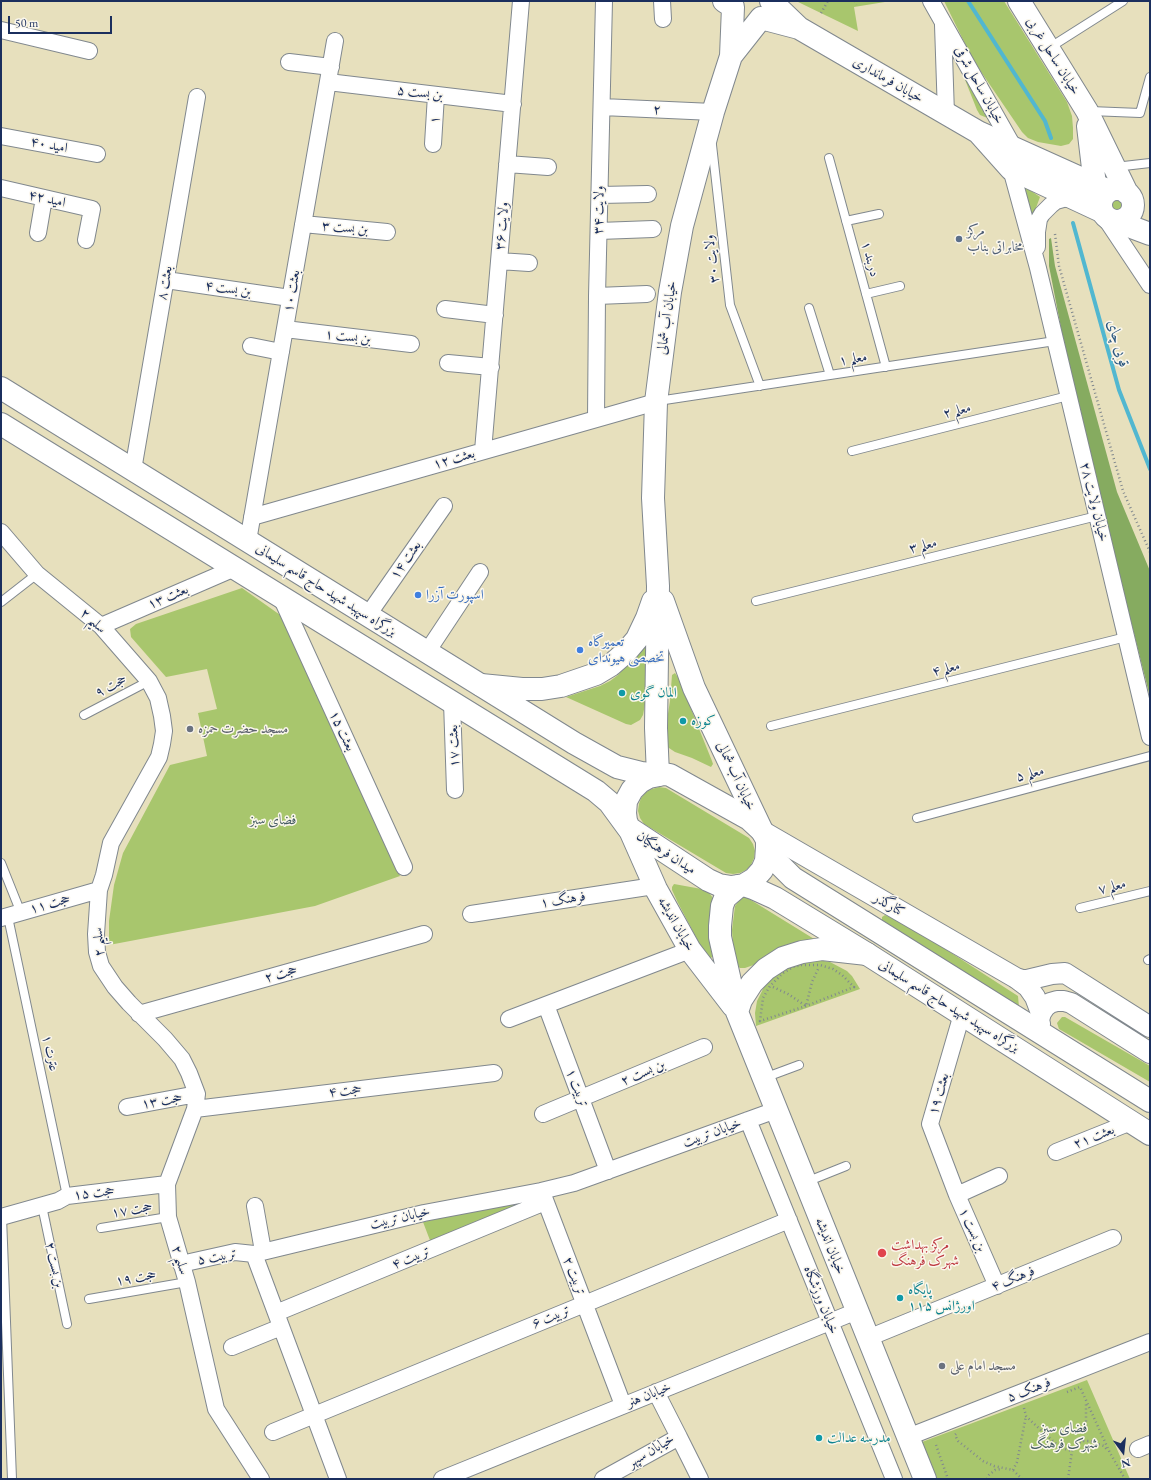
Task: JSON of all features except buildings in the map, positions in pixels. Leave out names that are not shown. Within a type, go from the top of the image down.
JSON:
[{"type":"main road","name":"خیابان ساحل غربی","points":[[1019,1],[1087,111],[1114,168],[1115,191]]},
{"type":"main road","name":"خیابان فرمانداری","points":[[730,3],[734,12],[742,19],[752,22],[767,7],[799,28],[978,132],[1013,159],[1074,198],[1108,216],[1150,234]]},
{"type":"main road","name":"خیابان آب شمالی","points":[[730,3],[731,56]]},
{"type":"main road","name":"خیابان آب شمالی","points":[[658,775],[656,728],[658,586],[652,498],[656,402],[670,292],[682,226],[711,119],[731,56],[767,7]]},
{"type":"main road","name":"خیابان ساحل غربی","points":[[1087,111],[1115,191]]},
{"type":"main road","name":"خیابان فرمانداری","points":[[1013,159],[1115,191],[1150,213]]},
{"type":"main road","points":[[1115,191],[1133,206],[1130,215],[1122,221],[1108,216],[1101,202],[1105,194],[1115,191]]},
{"type":"main road","name":"بزرگراه سپهبد شهید حاج قاسم سلیمانی","points":[[1,388],[574,743],[617,766],[658,775]]},
{"type":"main road","name":"بزرگراه سپهبد شهید حاج قاسم سلیمانی","points":[[1,424],[596,791],[609,802],[629,828]]},
{"type":"main road","name":"خیابان آب شمالی","points":[[658,586],[694,688],[765,839]]},
{"type":"main road","points":[[481,685],[522,689],[542,689],[561,686],[596,674],[611,665],[626,652],[637,639],[647,618],[658,586]]},
{"type":"main road","points":[[658,775],[670,775],[749,818],[765,839],[766,861],[762,870],[754,879],[741,885]]},
{"type":"main road","name":"میدان فرهنگیان","points":[[658,775],[640,782],[629,795],[626,801],[625,813],[626,822],[629,828],[708,880],[719,885],[731,887],[741,885]]},
{"type":"main road","name":"خیابان اندیشه","points":[[629,828],[654,886],[690,950],[737,1012]]},
{"type":"main road","name":"بزرگراه سپهبد شهید حاج قاسم سلیمانی","points":[[765,839],[777,862],[793,878],[1150,1101]]},
{"type":"main road","name":"بزرگراه سپهبد شهید حاج قاسم سلیمانی","points":[[741,885],[753,888],[775,898],[867,954],[1150,1134]]},
{"type":"main road","name":"خیابان اندیشه","points":[[741,885],[725,898],[722,906],[720,926],[720,937],[737,1012],[925,1479]]},
{"type":"main road","points":[[737,1012],[741,1000],[752,983],[766,969],[783,958],[802,952],[822,949],[867,954]]},
{"type":"street","name":"ولایت ۳۶","points":[[483,451],[521,1]]},
{"type":"street","name":"ولایت ۳۴","points":[[596,419],[597,296],[604,1]]},
{"type":"street","points":[[662,1],[663,19]]},
{"type":"street","name":"خیابان ساحل شرقی","points":[[931,1],[943,21],[1013,159]]},
{"type":"street","name":"خیابان ساحل شرقی","points":[[943,21],[946,114]]},
{"type":"street","points":[[1,30],[89,51]]},
{"type":"street","name":"بعثت ۱۰","points":[[248,541],[335,41]]},
{"type":"street","points":[[289,62],[331,67]]},
{"type":"street","name":"بن بست ۵","points":[[328,82],[513,104]]},
{"type":"street","name":"۱","points":[[433,144],[436,95]]},
{"type":"street","name":"بعثت ۸","points":[[133,470],[197,97]]},
{"type":"street","name":"۲","points":[[602,107],[711,119]]},
{"type":"street","name":"امید ۴۰","points":[[1,136],[97,154]]},
{"type":"street","name":"خیابان ولایت ۲۸","points":[[1013,159],[1068,396],[1150,736]]},
{"type":"street","points":[[508,164],[548,167]]},
{"type":"street","name":"امید ۴۲","points":[[1,188],[92,209],[86,240]]},
{"type":"street","points":[[600,195],[648,194]]},
{"type":"street","points":[[38,233],[44,198]]},
{"type":"street","name":"خیابان ولایت ۲۸","points":[[1038,268],[1036,232],[1039,219],[1046,209],[1056,201],[1074,198]]},
{"type":"street","points":[[1108,216],[1150,285]]},
{"type":"street","name":"بن بست ۳","points":[[303,224],[387,232]]},
{"type":"street","points":[[599,232],[653,229]]},
{"type":"street","points":[[499,261],[529,263]]},
{"type":"street","name":"بن بست ۴","points":[[166,280],[290,298]]},
{"type":"street","points":[[597,296],[647,294]]},
{"type":"street","points":[[445,309],[495,315]]},
{"type":"street","name":"بن بست ۱","points":[[285,329],[411,344]]},
{"type":"street","points":[[251,346],[281,352]]},
{"type":"street","points":[[448,363],[490,367]]},
{"type":"street","name":"بعثت ۱۲","points":[[252,516],[656,402]]},
{"type":"street","name":"بعثت ۱۴","points":[[368,615],[444,506]]},
{"type":"street","name":"سلیم ۲","points":[[1,532],[38,574],[101,626],[149,681],[158,698],[164,731],[161,750],[159,757],[111,843],[99,890],[96,934],[97,952],[101,966],[115,987],[139,1014],[165,1039],[182,1059],[189,1073],[196,1102],[167,1184],[168,1217],[187,1282],[216,1409],[260,1479]]},
{"type":"street","name":"بعثت ۱۳","points":[[101,626],[235,568]]},
{"type":"street","points":[[427,652],[480,572]]},
{"type":"street","name":"بعثت ۱۵","points":[[280,595],[404,867]]},
{"type":"street","name":"بعثت ۱۷","points":[[452,702],[455,790]]},
{"type":"street","name":"کنارگذر","points":[[765,839],[1016,978],[1028,987],[1035,998],[1041,1013],[1039,1020],[1040,1024],[1048,1038]]},
{"type":"street","name":"فرهنگ ۱","points":[[471,914],[654,886]]},
{"type":"street","name":"حجت ۱۱","points":[[10,916],[99,890]]},
{"type":"street","name":"حجت ۲","points":[[139,1014],[424,934]]},
{"type":"street","points":[[509,1019],[690,950]]},
{"type":"street","points":[[1016,978],[1027,980],[1052,974],[1065,973],[1150,1027]]},
{"type":"street","points":[[1052,974],[1046,978],[1044,988],[1048,995],[1057,1001]]},
{"type":"street","points":[[1041,1013],[1050,1003],[1057,1001],[1071,1003],[1150,1053]]},
{"type":"street","name":"تربیت ۱","points":[[546,1005],[608,1171]]},
{"type":"street","name":"بعثت ۱۹","points":[[957,1196],[930,1124],[962,1014]]},
{"type":"street","name":"بن بست ۲","points":[[581,1098],[704,1047]]},
{"type":"street","name":"حجت ۴","points":[[196,1102],[494,1073]]},
{"type":"street","points":[[543,1114],[581,1098]]},
{"type":"street","name":"حجت ۱۳","points":[[127,1107],[196,1102]]},
{"type":"street","name":"خیابان تربیت","points":[[258,1252],[424,1213],[543,1197],[574,1183],[776,1110]]},
{"type":"street","name":"خیابان ورزشگاه","points":[[748,1120],[894,1479]]},
{"type":"street","name":"بعثت ۲۱","points":[[1056,1152],[1131,1122]]},
{"type":"street","name":"بن بست ۱","points":[[997,1286],[957,1196],[999,1176]]},
{"type":"street","name":"حجت ۱۵","points":[[2,1217],[58,1201],[67,1196],[167,1184]]},
{"type":"street","name":"تربیت ۲","points":[[543,1197],[623,1406]]},
{"type":"street","name":"تربیت ۴","points":[[232,1347],[278,1320],[543,1197]]},
{"type":"street","points":[[255,1206],[258,1252],[278,1320],[338,1479]]},
{"type":"street","name":"تربیت ۶","points":[[273,1432],[788,1220]]},
{"type":"street","name":"فرهنگ ۴","points":[[868,1338],[1113,1238]]},
{"type":"street","name":"تربیت ۵","points":[[181,1264],[235,1252],[258,1252]]},
{"type":"street","name":"خیابان هنر","points":[[442,1479],[857,1311]]},
{"type":"street","name":"فرهنک ۵","points":[[908,1437],[1150,1342]]},
{"type":"street","name":"خیابان سپهر","points":[[603,1479],[679,1437],[656,1392]]},
{"type":"street","points":[[679,1437],[700,1479]]},
{"type":"lane","points":[[1048,49],[1123,1]]},
{"type":"lane","points":[[1087,111],[1140,113],[1150,77]]},
{"type":"lane","name":"ولایت ۳۰","points":[[711,119],[730,305],[760,386]]},
{"type":"lane","name":"دربند ۱","points":[[829,158],[886,367]]},
{"type":"lane","points":[[1114,168],[1150,163]]},
{"type":"lane","points":[[846,221],[879,214]]},
{"type":"lane","points":[[866,294],[900,286]]},
{"type":"lane","points":[[809,308],[830,375]]},
{"type":"lane","name":"معلم ۱","points":[[656,402],[1055,341]]},
{"type":"lane","name":"معلم ۲","points":[[852,451],[1068,396]]},
{"type":"lane","name":"معلم ۳","points":[[756,601],[1097,516]]},
{"type":"lane","points":[[1,602],[38,574]]},
{"type":"lane","name":"معلم ۴","points":[[771,726],[1126,637]]},
{"type":"lane","name":"حجت ۹","points":[[84,715],[149,681]]},
{"type":"lane","name":"معلم ۵","points":[[917,818],[1150,756]]},
{"type":"lane","name":"عترت ۱","points":[[1,863],[10,916],[67,1196]]},
{"type":"lane","name":"معلم ۷","points":[[1080,908],[1150,891]]},
{"type":"lane","points":[[763,1078],[799,1065]]},
{"type":"lane","points":[[805,1182],[846,1166]]},
{"type":"lane","name":"بن بست ۲","points":[[42,1206],[67,1324]]},
{"type":"lane","points":[[2,1217],[12,1479]]},
{"type":"lane","name":"حجت ۱۷","points":[[101,1228],[168,1217]]},
{"type":"lane","name":"حجت ۱۹","points":[[89,1299],[187,1282]]},
{"type":"path","points":[[821,13],[828,1]]},
{"type":"path","points":[[855,1],[856,5]]},
{"type":"path","points":[[1055,234],[1059,266],[1123,491],[1150,552]]},
{"type":"path","points":[[801,965],[820,965],[833,969],[842,975],[854,987],[806,1006],[760,1021],[763,998],[770,986],[778,976],[793,967],[801,965]]},
{"type":"path","points":[[806,1006],[812,982],[820,965]]},
{"type":"path","points":[[770,986],[788,994],[806,1006]]},
{"type":"path","points":[[1080,1387],[1110,1453],[1125,1479]]},
{"type":"path","points":[[1082,1442],[1086,1425],[1086,1401]]},
{"type":"path","points":[[1013,1470],[1017,1462],[1026,1416],[1024,1408]]},
{"type":"path","points":[[1026,1416],[1061,1448],[1072,1451]]},
{"type":"path","points":[[955,1435],[958,1441],[983,1462],[1013,1470],[1022,1479]]},
{"type":"path","points":[[1068,1479],[1072,1451],[1077,1444],[1090,1441],[1104,1446],[1110,1453]]},
{"type":"path","points":[[936,1444],[948,1479]]},
{"type":"path","points":[[987,1479],[988,1475],[995,1470],[1004,1468]]},
{"type":"green space","points":[[796,1],[891,1],[854,7],[858,31]]},
{"type":"green space","points":[[944,1],[1004,1],[1067,102],[1072,116],[1073,128],[1073,139],[1069,144],[1061,146],[1038,142],[1028,138],[1022,132],[973,60]]},
{"type":"green space","points":[[958,62],[990,119],[980,115],[977,110]]},
{"type":"green space","points":[[1024,186],[1040,197],[1030,224]]},
{"type":"green space","points":[[1111,194],[1129,202],[1126,213],[1114,217],[1105,200]]},
{"type":"green space","points":[[1051,238],[1055,266],[1117,492],[1150,571],[1150,697],[1074,395],[1049,266],[1049,239]]},
{"type":"green space","name":"فضای سبز","points":[[242,588],[283,617],[400,876],[315,906],[109,945],[109,921],[114,885],[123,853],[170,765],[207,756],[198,713],[217,709],[207,669],[166,677],[131,637],[130,629],[136,624]]},
{"type":"green space","points":[[645,643],[648,644],[647,693],[643,715],[640,720],[631,725],[626,724],[566,697],[600,686],[610,681],[618,675]]},
{"type":"green space","points":[[675,673],[679,679],[712,761],[713,764],[711,767],[675,752],[666,746],[666,726],[672,675]]},
{"type":"green space","points":[[659,787],[666,788],[749,838],[755,851],[751,865],[740,873],[726,873],[644,824],[638,811],[641,798],[646,792]]},
{"type":"green space","points":[[674,884],[707,890],[713,898],[711,925],[712,957],[710,959],[707,958],[678,903],[672,890]]},
{"type":"green space","points":[[742,897],[746,897],[819,942],[745,968],[740,968],[737,966],[733,947],[732,930],[735,906]]},
{"type":"green space","points":[[885,915],[911,927],[1018,996],[1019,1007],[882,920],[882,917]]},
{"type":"green space","points":[[817,960],[830,962],[847,971],[860,989],[756,1026],[755,1013],[757,1001],[766,983],[780,969]]},
{"type":"green space","points":[[1062,1017],[1065,1017],[1150,1066],[1150,1082],[1059,1029],[1057,1023]]},
{"type":"green space","points":[[521,1200],[522,1205],[431,1243],[423,1222]]},
{"type":"green space","name":"فضای سبز شهرک فرهنگ","points":[[1087,1380],[1130,1479],[937,1479],[922,1442]]},
{"type":"waterway","name":"قوبی چای","points":[[968,1],[1045,121],[1051,138]]},
{"type":"waterway","name":"قوبی چای","points":[[1073,223],[1119,390],[1150,469]]},
{"type":"place","name":"مرکز مخابراتی بناب","points":[[959,239]]},
{"type":"place","name":"اسپورت آزرا","points":[[418,595]]},
{"type":"place","name":"تعمیرگاه تخصصی هیوندای","points":[[580,650]]},
{"type":"place","name":"المان گوی","points":[[622,693]]},
{"type":"place","name":"کوزه","points":[[683,721]]},
{"type":"place","name":"مسجد حضرت حمزه","points":[[190,729]]},
{"type":"place","name":"مرکز بهداشت شهرک فرهنگ","points":[[882,1253]]},
{"type":"place","name":"پایگاه اورژانس ۱۱۵","points":[[900,1298]]},
{"type":"place","name":"مسجد امام علی","points":[[942,1366]]},
{"type":"place","name":"مدرسه عدالت","points":[[819,1438]]}]
